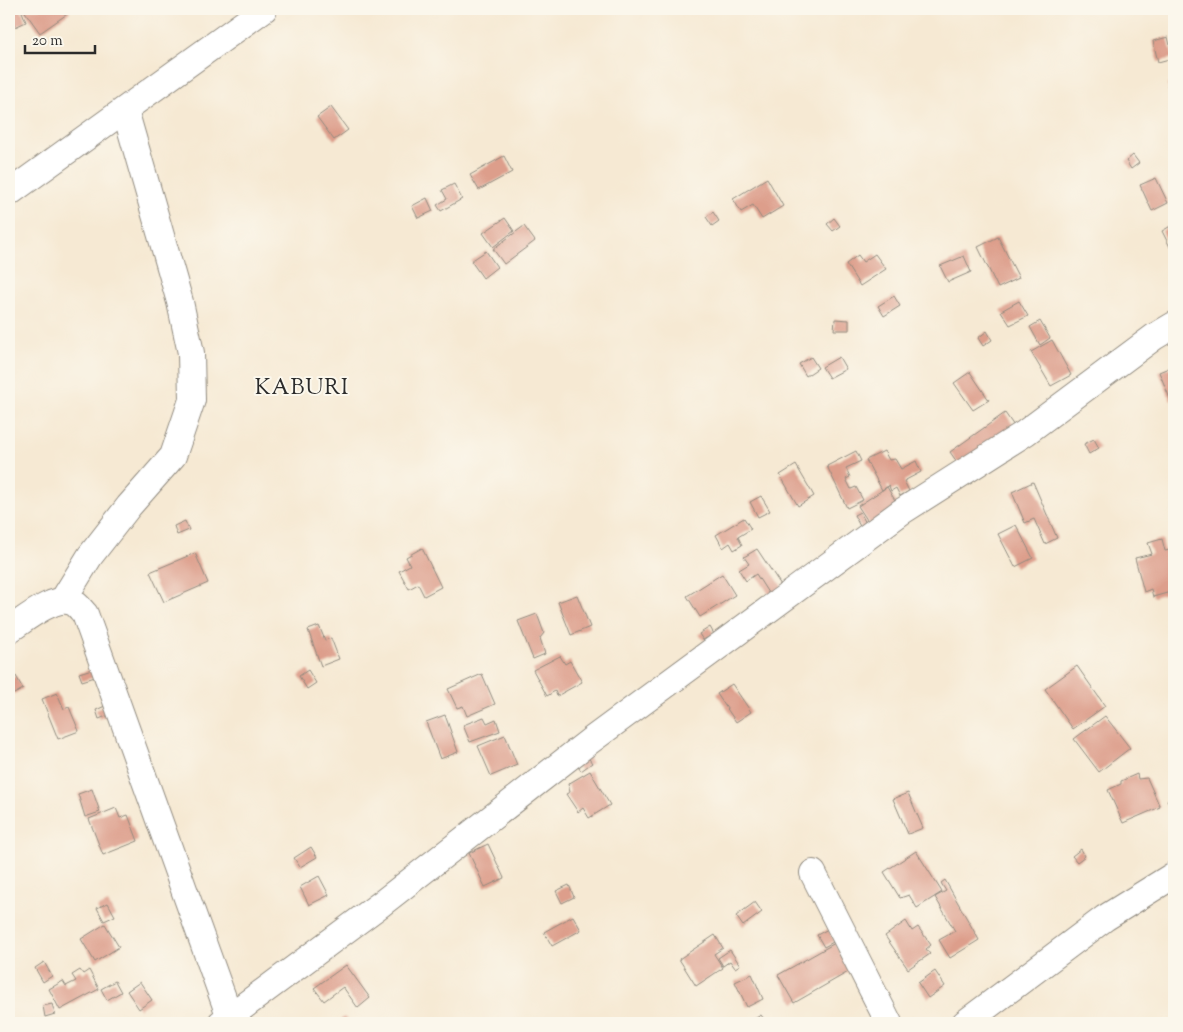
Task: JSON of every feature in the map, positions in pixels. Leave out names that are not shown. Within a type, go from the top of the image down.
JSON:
[{"type":"street","points":[[9,193],[264,9]]},
{"type":"street","points":[[63,600],[90,556],[123,513],[173,456],[192,400],[191,353],[180,302],[125,110]]},
{"type":"street","points":[[9,630],[50,603],[63,600],[76,603],[85,614],[228,1021],[590,741],[900,512],[1025,433],[1154,337],[1174,325]]},
{"type":"street","points":[[813,873],[889,1023]]},
{"type":"street","points":[[966,1023],[1105,918],[1174,875]]},
{"type":"building","points":[[21,9],[26,22],[15,27],[9,14]]},
{"type":"building","points":[[23,9],[68,9],[70,12],[40,33]]},
{"type":"building","points":[[1168,37],[1173,58],[1158,62],[1153,41]]},
{"type":"building","points":[[1174,81],[1174,100],[1167,85]]},
{"type":"building","points":[[331,107],[348,130],[334,140],[317,117]]},
{"type":"building","points":[[1133,155],[1139,163],[1131,169],[1126,161]]},
{"type":"building","points":[[504,156],[512,172],[479,190],[470,175]]},
{"type":"building","points":[[767,178],[783,206],[762,219],[753,205],[741,212],[733,199]]},
{"type":"building","points":[[1156,178],[1168,203],[1152,211],[1140,185]]},
{"type":"building","points":[[454,184],[462,199],[441,211],[437,205],[447,199],[442,190]]},
{"type":"building","points":[[427,198],[433,211],[418,218],[412,206]]},
{"type":"building","points":[[713,212],[719,221],[712,226],[706,217]]},
{"type":"building","points":[[505,218],[514,231],[493,247],[483,233]]},
{"type":"building","points":[[834,218],[840,226],[833,231],[827,224]]},
{"type":"building","points":[[1174,224],[1174,255],[1162,231]]},
{"type":"building","points":[[524,226],[535,241],[504,264],[493,249]]},
{"type":"building","points":[[998,237],[1019,278],[998,288],[978,247]]},
{"type":"building","points":[[486,251],[497,267],[483,278],[471,261]]},
{"type":"building","points":[[875,254],[886,269],[860,286],[846,264],[858,255],[863,262]]},
{"type":"building","points":[[964,256],[971,272],[948,282],[940,266]]},
{"type":"building","points":[[894,296],[900,306],[884,316],[878,306]]},
{"type":"building","points":[[1019,301],[1028,316],[1010,325],[1001,311]]},
{"type":"building","points":[[835,319],[849,320],[849,330],[834,330]]},
{"type":"building","points":[[1040,321],[1050,338],[1040,345],[1030,327]]},
{"type":"building","points":[[987,331],[992,340],[983,346],[978,338]]},
{"type":"building","points":[[1052,340],[1071,375],[1051,386],[1031,352]]},
{"type":"building","points":[[811,357],[818,368],[806,376],[799,364]]},
{"type":"building","points":[[839,357],[846,369],[829,378],[822,367]]},
{"type":"building","points":[[1171,367],[1174,375],[1174,399],[1171,401],[1159,372]]},
{"type":"building","points":[[970,372],[989,400],[973,410],[954,383]]},
{"type":"building","points":[[1005,413],[1014,426],[959,465],[950,452]]},
{"type":"building","points":[[1094,439],[1099,448],[1089,454],[1084,444]]},
{"type":"building","points":[[856,451],[861,461],[846,468],[850,477],[846,479],[851,489],[856,487],[863,500],[847,508],[827,466]]},
{"type":"building","points":[[884,451],[889,460],[895,459],[901,469],[916,461],[921,472],[904,481],[909,491],[900,496],[896,488],[891,491],[890,485],[882,490],[866,460]]},
{"type":"building","points":[[796,465],[814,496],[798,506],[780,475]]},
{"type":"building","points":[[1033,482],[1057,538],[1045,544],[1034,519],[1025,523],[1012,492]]},
{"type":"building","points":[[887,487],[899,507],[871,526],[858,506]]},
{"type":"building","points":[[761,496],[770,511],[758,517],[750,502]]},
{"type":"building","points":[[860,512],[869,529],[863,532],[854,515]]},
{"type":"building","points":[[744,518],[751,529],[738,537],[742,545],[734,550],[730,543],[723,548],[716,535]]},
{"type":"building","points":[[185,521],[189,530],[177,535],[174,526]]},
{"type":"building","points":[[1016,525],[1033,558],[1015,567],[998,534]]},
{"type":"building","points":[[1162,539],[1165,551],[1174,549],[1174,591],[1153,597],[1151,589],[1144,592],[1135,558],[1152,554],[1148,543]]},
{"type":"building","points":[[422,548],[441,587],[424,596],[418,584],[409,589],[399,571],[410,565],[406,557]]},
{"type":"building","points":[[757,549],[783,588],[770,596],[756,574],[746,581],[739,570],[749,564],[744,557]]},
{"type":"building","points":[[195,553],[208,583],[164,602],[150,572]]},
{"type":"building","points":[[722,574],[735,595],[700,617],[687,596]]},
{"type":"building","points":[[577,595],[590,627],[571,635],[558,602]]},
{"type":"building","points":[[537,614],[544,633],[540,638],[545,654],[533,659],[518,621]]},
{"type":"building","points":[[319,626],[325,640],[331,638],[339,659],[321,666],[308,630]]},
{"type":"building","points":[[710,627],[714,634],[703,640],[699,634]]},
{"type":"building","points":[[560,656],[565,664],[570,661],[582,682],[557,696],[555,691],[547,696],[533,670]]},
{"type":"building","points":[[1077,666],[1105,706],[1073,729],[1045,689]]},
{"type":"building","points":[[92,669],[95,677],[82,681],[79,673]]},
{"type":"building","points":[[308,670],[316,683],[307,689],[299,676]]},
{"type":"building","points":[[482,674],[495,704],[467,716],[463,706],[457,708],[448,689]]},
{"type":"building","points":[[16,676],[23,689],[14,694],[9,685],[9,680]]},
{"type":"building","points":[[732,684],[751,712],[736,722],[717,694]]},
{"type":"building","points":[[57,693],[64,709],[69,707],[79,731],[58,739],[42,699]]},
{"type":"building","points":[[105,706],[109,715],[99,719],[96,710]]},
{"type":"building","points":[[445,715],[458,752],[440,759],[426,722]]},
{"type":"building","points":[[1105,716],[1130,748],[1099,772],[1074,739]]},
{"type":"building","points":[[484,717],[487,723],[496,719],[500,731],[470,742],[463,725]]},
{"type":"building","points":[[505,735],[517,765],[491,776],[478,746]]},
{"type":"building","points":[[585,753],[592,763],[581,771],[574,761]]},
{"type":"building","points":[[590,771],[610,805],[589,818],[583,808],[578,812],[566,794],[570,792],[568,784]]},
{"type":"building","points":[[1137,774],[1138,779],[1147,778],[1160,807],[1123,823],[1108,790],[1121,784],[1121,781]]},
{"type":"building","points":[[92,789],[100,812],[85,817],[78,794]]},
{"type":"building","points":[[908,793],[923,828],[908,834],[893,799]]},
{"type":"building","points":[[1174,795],[1174,811],[1167,800]]},
{"type":"building","points":[[116,808],[120,818],[128,815],[138,841],[103,855],[89,819]]},
{"type":"building","points":[[488,844],[504,878],[485,887],[469,853]]},
{"type":"building","points":[[311,847],[317,857],[300,867],[294,858]]},
{"type":"building","points":[[1081,849],[1085,856],[1077,862],[1072,856]]},
{"type":"building","points":[[916,851],[942,892],[917,908],[909,895],[900,898],[884,872]]},
{"type":"building","points":[[319,876],[329,895],[309,905],[300,887]]},
{"type":"building","points":[[945,880],[979,940],[950,958],[939,940],[955,931],[935,897],[946,891],[941,883]]},
{"type":"building","points":[[569,885],[574,897],[562,903],[556,891]]},
{"type":"building","points":[[755,902],[762,912],[743,926],[736,916]]},
{"type":"building","points":[[108,903],[115,916],[104,921],[97,908]]},
{"type":"building","points":[[573,916],[581,930],[552,946],[544,932]]},
{"type":"building","points":[[906,921],[912,931],[918,927],[931,945],[926,949],[930,954],[908,969],[885,936]]},
{"type":"building","points":[[105,924],[119,947],[95,962],[81,939]]},
{"type":"building","points":[[828,929],[835,941],[824,947],[817,935]]},
{"type":"building","points":[[715,935],[723,948],[714,954],[723,968],[696,986],[679,959]]},
{"type":"building","points":[[835,943],[850,971],[794,1003],[778,975]]},
{"type":"building","points":[[730,950],[740,965],[735,968],[730,961],[723,966],[718,958]]},
{"type":"building","points":[[44,962],[52,976],[43,982],[35,968]]},
{"type":"building","points":[[346,965],[370,998],[358,1008],[343,987],[324,1001],[314,988]]},
{"type":"building","points":[[80,970],[83,974],[89,970],[99,989],[60,1010],[49,989],[63,981],[66,986],[76,981],[72,975]]},
{"type":"building","points":[[935,971],[945,986],[928,998],[918,983]]},
{"type":"building","points":[[752,974],[763,999],[747,1007],[735,982]]},
{"type":"building","points":[[115,981],[121,992],[107,1000],[101,989]]},
{"type":"building","points":[[140,982],[152,1000],[139,1009],[127,991]]},
{"type":"building","points":[[52,1004],[55,1014],[45,1017],[43,1006]]},
{"type":"building","points":[[761,1015],[767,1023],[753,1023],[751,1021]]},
{"type":"building","points":[[344,1017],[350,1023],[337,1023]]},
{"type":"district","name":"KABURI","points":[[302,386]]}]
